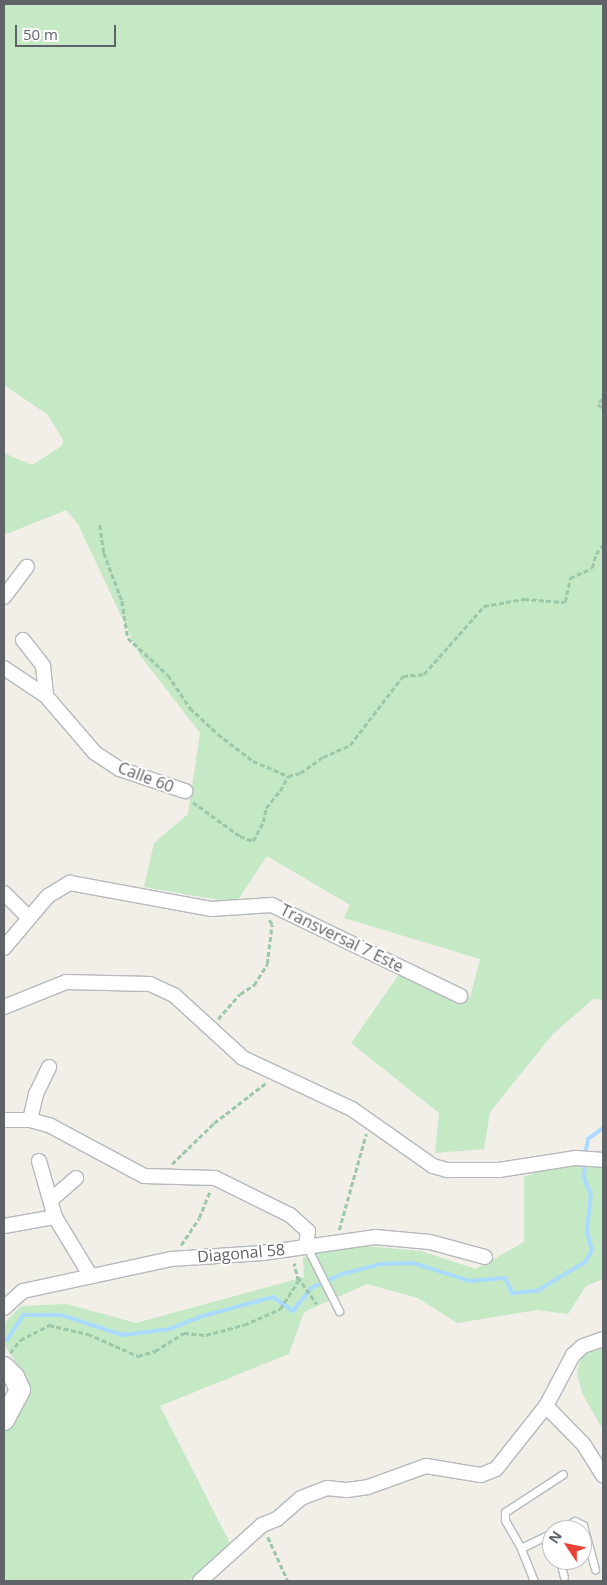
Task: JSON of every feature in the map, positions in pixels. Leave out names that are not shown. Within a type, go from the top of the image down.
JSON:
[{"type":"street","points":[[4,597],[27,567]]},
{"type":"street","points":[[23,640],[43,666],[46,696]]},
{"type":"street","name":"Calle 60","points":[[4,668],[46,696],[95,753],[120,769],[185,792]]},
{"type":"street","name":"Transversal 7 Este","points":[[28,917],[48,896],[70,883],[211,909],[272,905],[284,908],[460,996]]},
{"type":"street","points":[[4,893],[28,917],[20,933],[4,948]]},
{"type":"street","points":[[4,1007],[66,982],[150,984],[174,995],[243,1058],[277,1076],[352,1109],[433,1166],[447,1170],[513,1169],[576,1158],[602,1160]]},
{"type":"street","points":[[30,1120],[36,1094],[48,1066]]},
{"type":"street","points":[[4,1120],[30,1120],[49,1125],[144,1176],[215,1178],[290,1214],[308,1231],[299,1247]]},
{"type":"street","points":[[39,1161],[52,1199],[55,1217],[90,1275]]},
{"type":"street","points":[[52,1199],[76,1178]]},
{"type":"street","points":[[4,1226],[55,1217]]},
{"type":"street","name":"Diagonal 58","points":[[4,1308],[23,1291],[90,1275],[171,1259],[299,1247],[336,1241],[401,1237],[458,1247],[485,1257]]},
{"type":"street","points":[[200,1581],[262,1525],[276,1519],[301,1498],[327,1488],[368,1487],[426,1466],[481,1475],[496,1469],[546,1406],[573,1355],[582,1346],[603,1339]]},
{"type":"street","points":[[4,1420],[20,1390],[6,1361]]},
{"type":"street","points":[[546,1406],[584,1445],[603,1476]]},
{"type":"lane","points":[[299,1247],[324,1279],[339,1311]]},
{"type":"lane","points":[[534,1581],[522,1548],[505,1520],[505,1512],[510,1506],[563,1474]]},
{"type":"lane","points":[[522,1548],[542,1538]]},
{"type":"lane","points":[[592,1553],[600,1577]]},
{"type":"lane","points":[[562,1570],[564,1577]]},
{"type":"path","points":[[603,399],[598,404],[603,409]]},
{"type":"path","points":[[100,526],[104,553],[122,601],[128,638],[168,675],[190,708],[218,734],[253,761],[288,776],[300,773],[323,757],[350,745],[403,676],[424,674],[484,606],[524,600],[565,602],[570,578],[592,568],[596,554],[603,545]]},
{"type":"path","points":[[185,792],[195,804],[240,836],[253,841],[263,822],[266,808],[280,791],[288,776]]},
{"type":"path","points":[[214,1030],[220,1015],[254,986],[267,964],[272,924],[258,907]]},
{"type":"path","points":[[160,1176],[214,1123],[277,1076]]},
{"type":"path","points":[[336,1241],[369,1121]]},
{"type":"path","points":[[171,1259],[199,1218],[215,1178]]},
{"type":"path","points":[[6,1361],[20,1340],[49,1325],[88,1334],[138,1356],[156,1351],[184,1333],[222,1332],[280,1309],[298,1281],[299,1247]]},
{"type":"path","points":[[297,1276],[317,1304]]},
{"type":"path","points":[[262,1525],[288,1581]]},
{"type":"green space","points":[[4,4],[603,4],[603,1000],[593,999],[552,1035],[490,1112],[484,1149],[435,1153],[439,1113],[351,1043],[407,963],[470,998],[480,959],[344,918],[350,905],[267,856],[236,903],[144,887],[154,843],[188,814],[200,733],[139,654],[78,524],[66,510],[4,535],[4,453],[32,465],[62,446],[63,440],[48,415],[4,385]]},
{"type":"green space","points":[[578,1154],[603,1156],[603,1279],[586,1286],[568,1314],[537,1310],[457,1323],[418,1298],[367,1284],[304,1312],[289,1354],[160,1406],[230,1543],[189,1581],[4,1581],[4,1431],[11,1424],[22,1372],[4,1344],[4,1323],[21,1306],[67,1304],[136,1323],[304,1277],[303,1257],[354,1245],[421,1251],[476,1269],[524,1242],[524,1177]]},
{"type":"green space","points":[[603,1334],[603,1430],[582,1393],[577,1373],[581,1357]]},
{"type":"waterway","points":[[585,1155],[588,1139],[603,1128]]},
{"type":"waterway","points":[[7,1340],[23,1315],[61,1315],[123,1335],[170,1329],[199,1317],[273,1297],[293,1311],[311,1288],[342,1274],[381,1264],[413,1263],[470,1281],[505,1278],[512,1293],[537,1291],[585,1262],[592,1251],[587,1231],[591,1195],[584,1178],[585,1162]]}]
